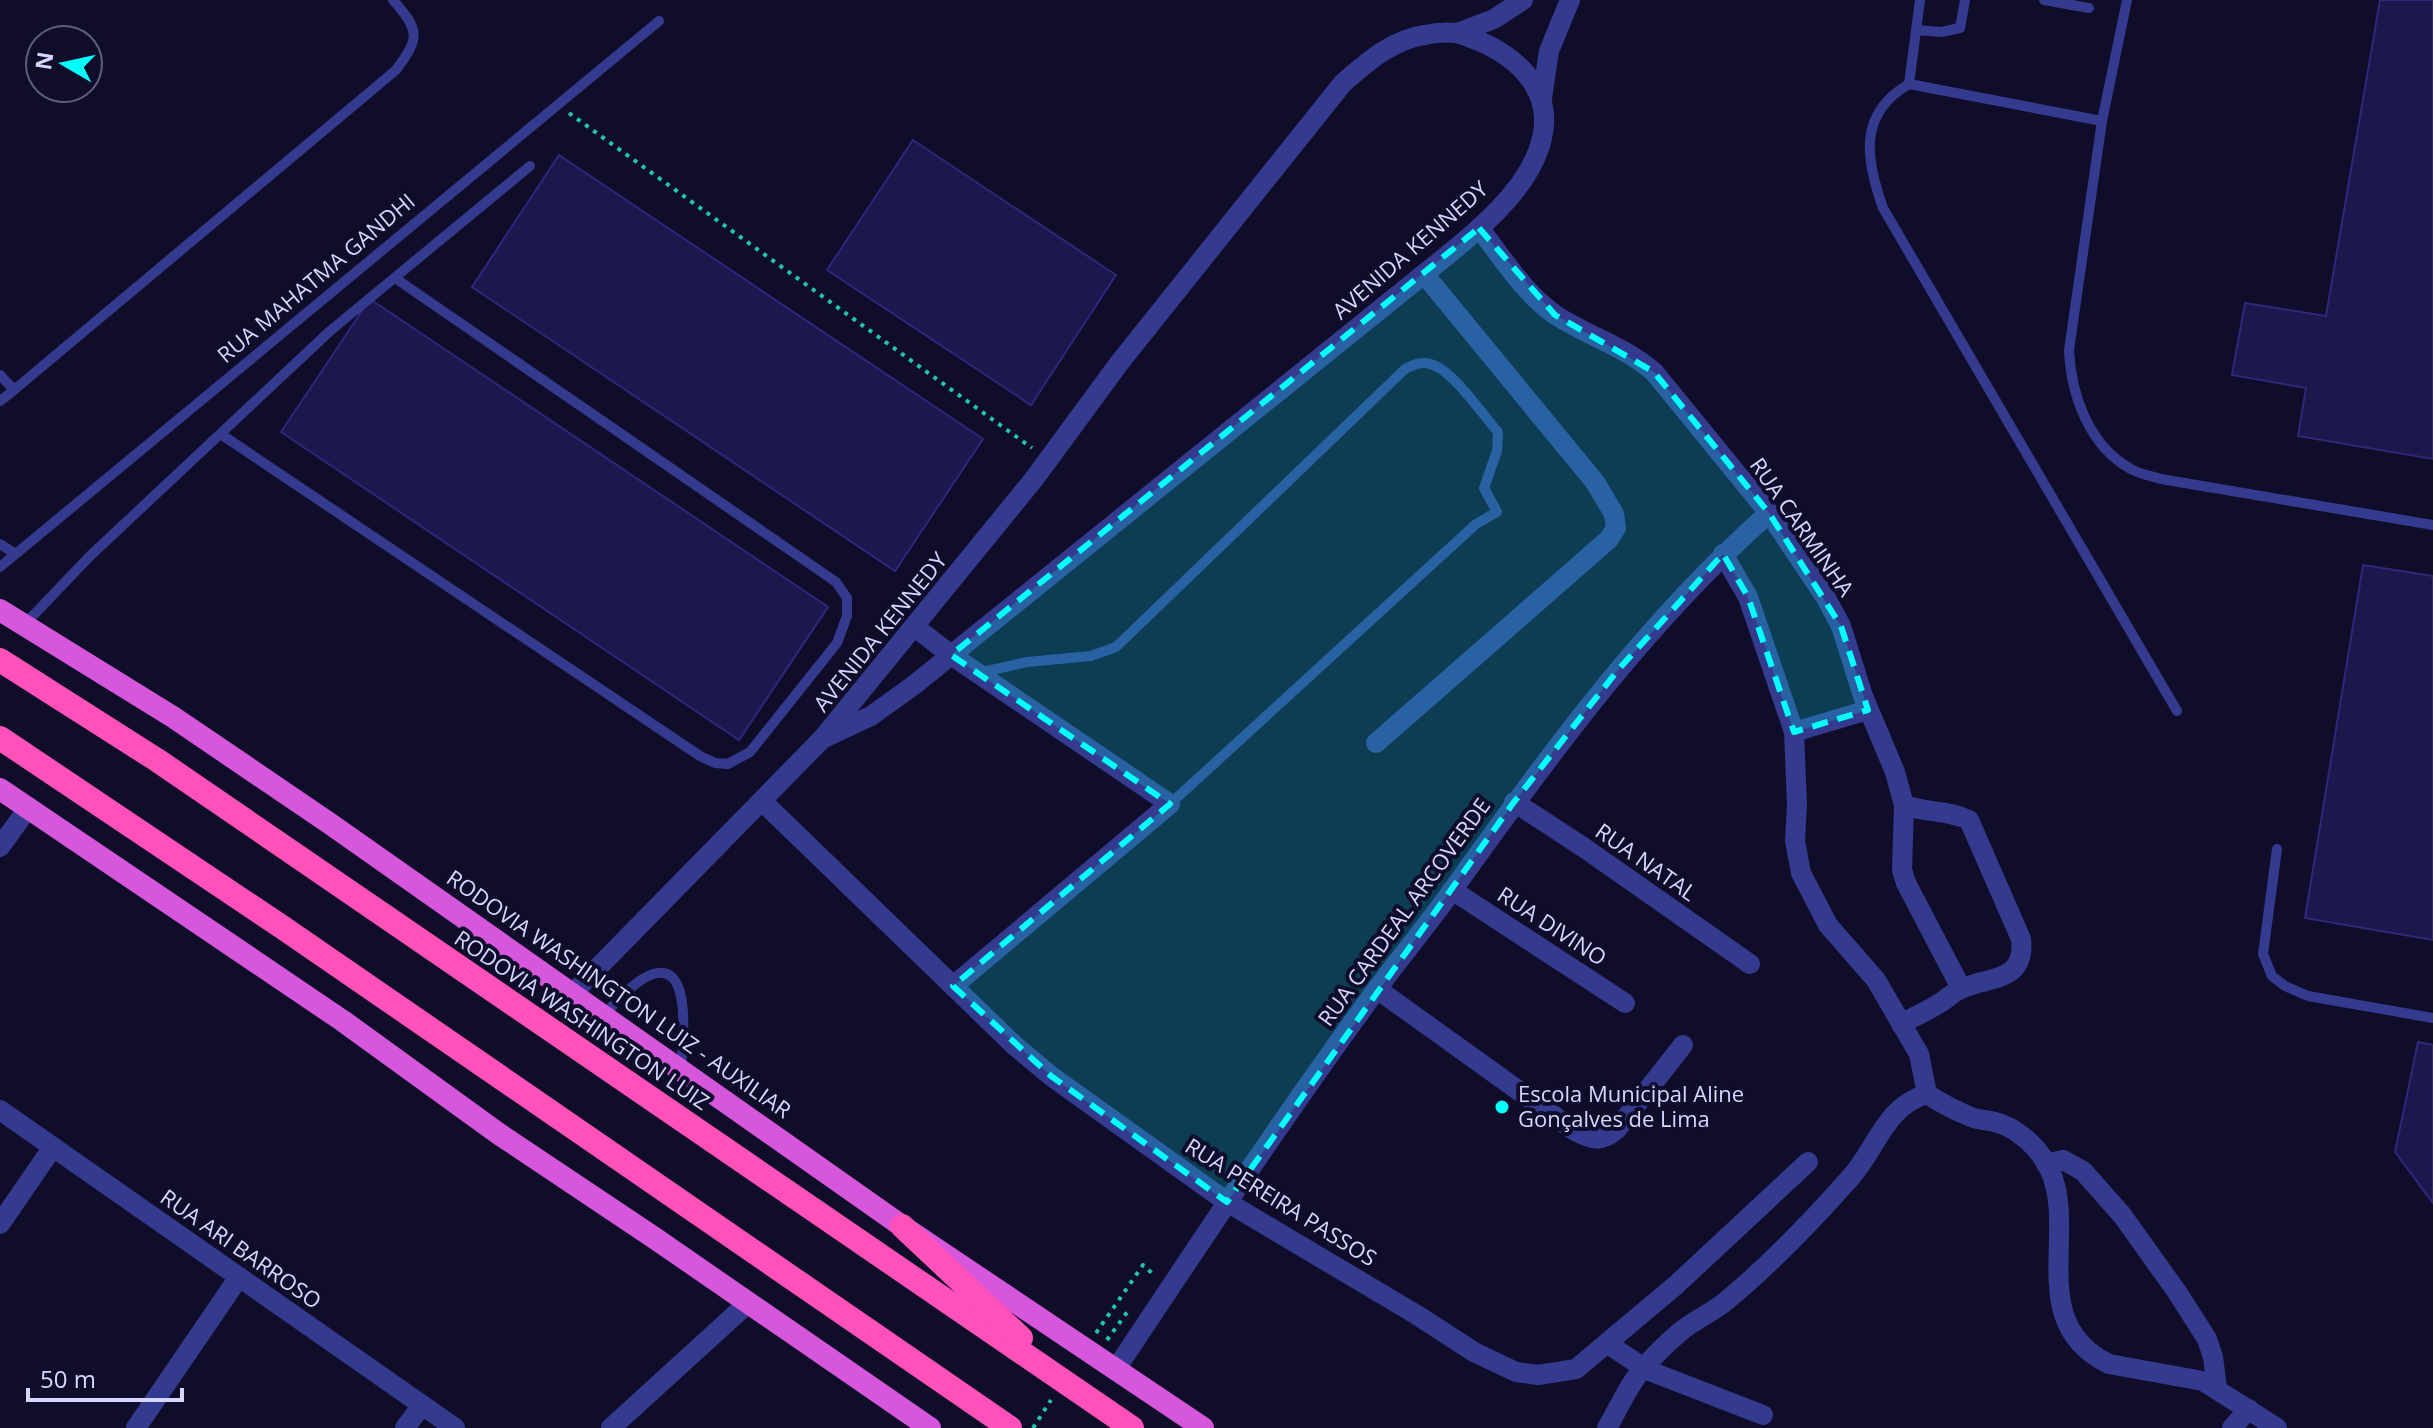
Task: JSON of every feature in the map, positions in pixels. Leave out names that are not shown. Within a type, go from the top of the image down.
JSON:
[{"type":"highway","name":"RODOVIA WASHINGTON LUIZ - AUXILIAR","points":[[0,610],[173,717],[574,992],[902,1226],[1203,1428]]},
{"type":"highway","name":"RODOVIA WASHINGTON LUIZ","points":[[0,660],[157,760],[1132,1428]]},
{"type":"highway","points":[[0,738],[282,927],[1010,1428]]},
{"type":"highway","points":[[0,789],[343,1021],[499,1134],[930,1428]]},
{"type":"highway","points":[[902,1226],[1073,1386]]},
{"type":"street","points":[[1457,33],[1494,19],[1523,0]]},
{"type":"street","points":[[1542,98],[1549,51],[1570,0]]},
{"type":"street","name":"AVENIDA KENNEDY","points":[[574,992],[822,739],[916,628],[1049,459],[1120,362],[1343,83],[1377,54],[1422,35],[1457,33],[1497,49],[1523,68],[1542,98],[1543,137],[1531,164],[1500,210],[951,655],[871,716],[822,739]]},
{"type":"street","name":"RUA CARMINHA","points":[[1479,228],[1530,293],[1555,315],[1633,354],[1654,372],[1769,513],[1826,598],[1841,626],[1868,710],[1895,772],[1904,805],[1902,870],[1906,883],[1961,988]]},
{"type":"street","points":[[1376,743],[1609,539],[1616,528],[1614,514],[1595,482],[1424,274]]},
{"type":"street","name":"RUA CARDEAL ARCOVERDE","points":[[1116,1369],[1227,1202],[1514,802],[1618,670],[1723,554],[1769,513]]},
{"type":"street","points":[[1723,554],[1748,597],[1794,732],[1795,841],[1801,873],[1828,925],[1876,980],[1919,1054],[1927,1094]]},
{"type":"street","points":[[916,628],[1170,804],[953,986]]},
{"type":"street","points":[[1794,732],[1868,710]]},
{"type":"street","name":"RUA PEREIRA PASSOS","points":[[762,801],[1014,1045],[1051,1076],[1227,1202],[1474,1352],[1516,1372],[1538,1375],[1576,1369],[1676,1285],[1808,1162]]},
{"type":"street","name":"RUA NATAL","points":[[1514,802],[1750,964]]},
{"type":"street","points":[[1901,1024],[1961,988],[1990,982],[2013,969],[2020,961],[2021,939],[1969,820],[1959,815],[1928,813],[1904,805]]},
{"type":"street","points":[[0,847],[29,807]]},
{"type":"street","name":"RUA DIVINO","points":[[1452,890],[1625,1003]]},
{"type":"street","points":[[1377,989],[1589,1139],[1601,1140],[1617,1129],[1683,1045]]},
{"type":"street","points":[[1927,1094],[1974,1119],[1998,1123],[2023,1136],[2046,1164],[2057,1204],[2060,1295],[2064,1316],[2077,1340],[2095,1357],[2109,1364],[2176,1375],[2217,1388],[2277,1428]]},
{"type":"street","points":[[1607,1428],[1643,1368],[1680,1332],[1724,1303],[1786,1247],[1870,1154],[1890,1117],[1905,1103],[1927,1094]]},
{"type":"street","name":"RUA ARI BARROSO","points":[[0,1110],[455,1428]]},
{"type":"street","points":[[0,1224],[53,1147]]},
{"type":"street","points":[[2046,1164],[2063,1160],[2083,1171],[2122,1215],[2207,1339],[2217,1388]]},
{"type":"street","points":[[136,1428],[239,1277]]},
{"type":"street","points":[[620,1425],[748,1303]]},
{"type":"street","points":[[1608,1344],[1643,1368],[1763,1415]]},
{"type":"street","points":[[405,1428],[422,1405]]},
{"type":"street","points":[[2232,1428],[2249,1409]]},
{"type":"lane","points":[[0,401],[396,70],[410,52],[416,37],[411,21],[393,0]]},
{"type":"lane","points":[[1909,84],[1920,0]]},
{"type":"lane","points":[[1916,30],[1941,32],[1960,28],[1965,0]]},
{"type":"lane","points":[[2044,0],[2089,8]]},
{"type":"lane","points":[[2127,0],[2102,121],[2069,350],[2070,374],[2081,410],[2095,436],[2111,455],[2132,470],[2161,479],[2433,525]]},
{"type":"lane","name":"RUA MAHATMA GANDHI","points":[[0,567],[659,21]]},
{"type":"lane","points":[[2102,121],[1909,84],[1893,93],[1877,112],[1869,141],[1871,175],[1883,208],[2177,711]]},
{"type":"lane","points":[[24,625],[90,556],[330,331],[530,166]]},
{"type":"lane","points":[[222,435],[700,756],[715,763],[728,764],[750,752],[837,643],[847,616],[847,598],[836,582],[395,278]]},
{"type":"lane","points":[[978,673],[1027,662],[1091,656],[1116,647],[1405,369],[1419,363],[1445,371],[1498,432],[1497,451],[1484,488],[1497,512],[1476,524],[1170,804]]},
{"type":"lane","points":[[0,375],[14,390]]},
{"type":"lane","points":[[0,544],[14,553]]},
{"type":"lane","points":[[2277,849],[2263,954],[2272,976],[2285,986],[2308,996],[2433,1018]]},
{"type":"lane","points":[[604,1014],[643,979],[662,973],[670,975],[681,991],[681,1071]]},
{"type":"path","points":[[557,105],[1049,459]]},
{"type":"path","points":[[1105,1318],[1143,1265],[1155,1273],[1147,1285]]},
{"type":"path","points":[[1097,1355],[1130,1308]]},
{"type":"highlighted area","points":[[1479,228],[1555,315],[1654,372],[1769,513],[1841,626],[1868,710],[1794,732],[1748,597],[1723,554],[1618,670],[1514,802],[1227,1202],[1051,1076],[953,986],[1170,804],[951,655]]},
{"type":"building","points":[[2380,0],[2433,0],[2433,459],[2298,436],[2306,388],[2232,375],[2245,303],[2326,316]]},
{"type":"building","points":[[913,140],[1116,275],[1031,405],[827,270]]},
{"type":"building","points":[[559,155],[983,439],[895,571],[472,287]]},
{"type":"building","points":[[370,299],[828,607],[739,740],[281,432]]},
{"type":"building","points":[[2363,565],[2433,576],[2433,940],[2305,918]]},
{"type":"building","points":[[2418,1042],[2433,1045],[2433,1203],[2395,1152]]},
{"type":"place","name":"Escola Municipal Aline Gonçalves de Lima","points":[[1502,1107]]}]
